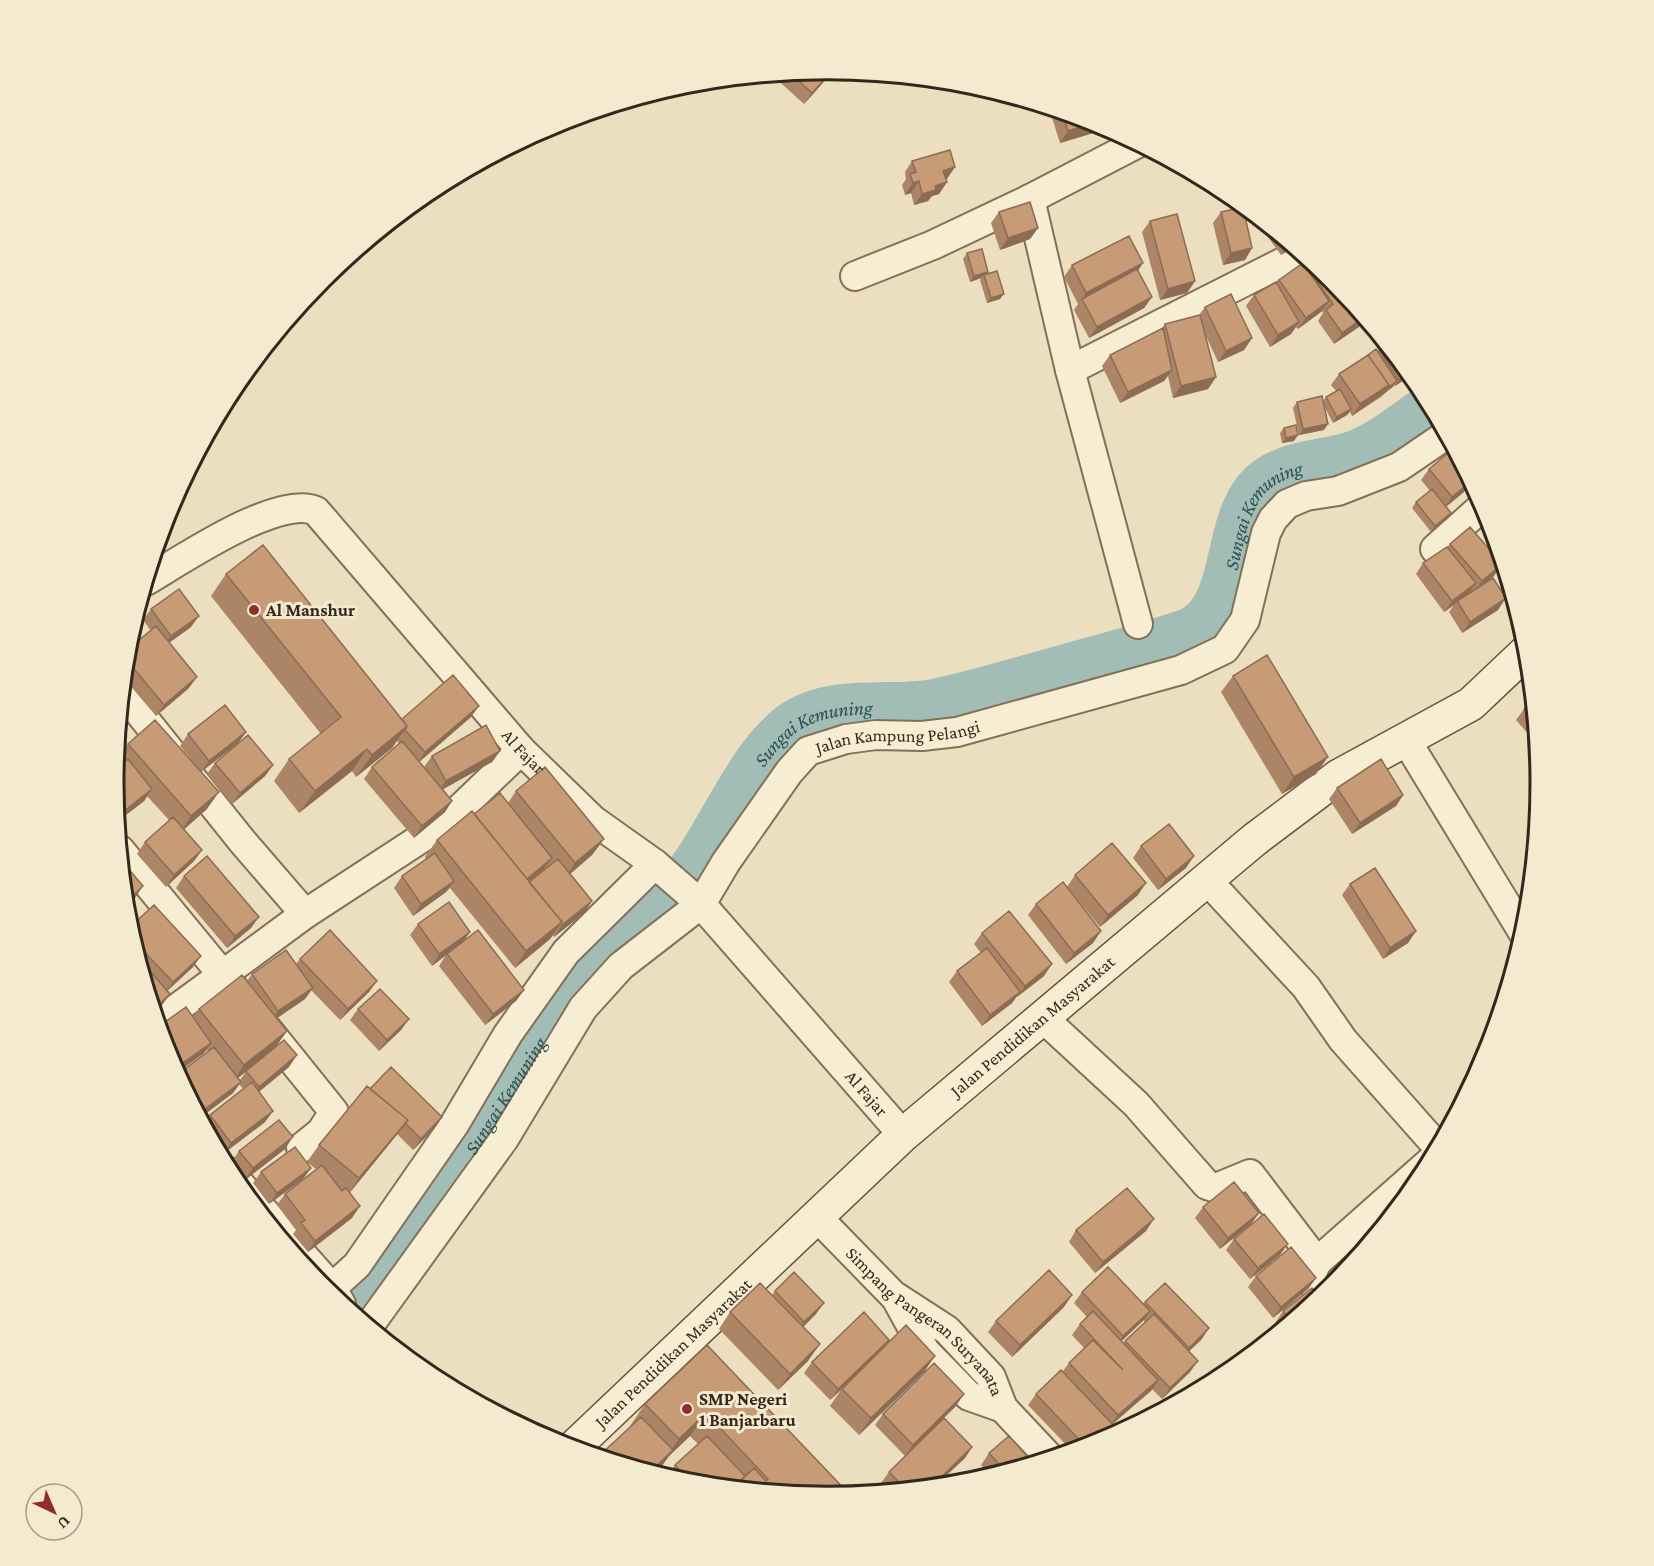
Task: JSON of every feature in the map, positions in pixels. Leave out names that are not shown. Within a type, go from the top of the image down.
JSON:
[{"type":"street","points":[[855,276],[933,245],[1030,199],[1129,148]]},
{"type":"street","points":[[1030,199],[1070,370],[1138,624]]},
{"type":"street","points":[[1070,370],[1294,257]]},
{"type":"street","name":"Jalan Kampung Pelangi","points":[[373,1320],[504,1139],[583,1008],[621,966],[699,902],[789,772],[808,751],[846,739],[876,735],[922,736],[957,732],[1180,670],[1225,649],[1245,620],[1266,533],[1273,519],[1287,504],[1306,496],[1338,491],[1399,467],[1440,439]]},
{"type":"street","name":"Al Fajar","points":[[155,576],[209,544],[276,510],[295,506],[312,509],[521,750],[593,820],[659,868],[699,902],[903,1135]]},
{"type":"street","points":[[1435,549],[1476,512]]},
{"type":"street","name":"Jalan Pendidikan Masyarakat","points":[[580,1441],[903,1135],[1207,880],[1339,776],[1471,704],[1519,659]]},
{"type":"street","points":[[129,700],[242,841],[305,914]]},
{"type":"street","points":[[1406,740],[1517,922]]},
{"type":"street","points":[[164,1018],[305,914],[446,822],[521,750]]},
{"type":"street","points":[[128,860],[334,1112],[321,1131],[301,1148]]},
{"type":"street","points":[[341,1291],[454,1125],[508,1034],[566,952],[659,868]]},
{"type":"street","points":[[1207,880],[1306,987],[1343,1040],[1432,1141]]},
{"type":"street","points":[[1044,1019],[1136,1104],[1207,1185],[1216,1188],[1250,1174],[1317,1263]]},
{"type":"street","points":[[1316,1288],[1310,1277],[1317,1263],[1404,1186]]},
{"type":"street","name":"Simpang Pangeran Suryanata","points":[[816,1216],[893,1295],[947,1330],[991,1377],[1003,1408],[1044,1452]]},
{"type":"building","points":[[824,80],[812,93],[798,81]]},
{"type":"building","points":[[1065,121],[1080,127],[1068,131]]},
{"type":"building","points":[[950,150],[955,167],[943,171],[947,182],[935,186],[936,190],[922,194],[919,181],[913,183],[910,174],[916,172],[912,161]]},
{"type":"building","points":[[1030,202],[1038,228],[1008,238],[999,212]]},
{"type":"building","points":[[1233,209],[1245,218],[1252,248],[1231,253],[1221,212]]},
{"type":"building","points":[[1177,214],[1195,281],[1168,289],[1150,221]]},
{"type":"building","points":[[1129,236],[1143,263],[1086,293],[1072,265]]},
{"type":"building","points":[[982,249],[988,272],[974,276],[967,253]]},
{"type":"building","points":[[1301,264],[1329,301],[1306,318],[1279,280]]},
{"type":"building","points":[[1137,269],[1152,297],[1097,327],[1082,299]]},
{"type":"building","points":[[997,271],[1004,294],[991,298],[984,275]]},
{"type":"building","points":[[1314,276],[1358,321],[1342,333],[1326,310],[1333,304]]},
{"type":"building","points":[[1276,282],[1299,322],[1278,335],[1254,295]]},
{"type":"building","points":[[1231,294],[1252,338],[1226,351],[1205,307]]},
{"type":"building","points":[[1200,315],[1216,377],[1181,386],[1165,324]]},
{"type":"building","points":[[1163,328],[1172,370],[1128,392],[1110,355]]},
{"type":"building","points":[[1376,349],[1397,381],[1386,389],[1389,385],[1368,355]]},
{"type":"building","points":[[1379,349],[1385,355],[1402,378],[1399,380]]},
{"type":"building","points":[[1368,355],[1389,385],[1360,404],[1339,374]]},
{"type":"building","points":[[1340,389],[1351,409],[1337,417],[1326,397]]},
{"type":"building","points":[[1322,396],[1328,424],[1303,429],[1297,402]]},
{"type":"building","points":[[1296,425],[1298,435],[1286,438],[1284,428]]},
{"type":"building","points":[[1448,453],[1465,486],[1452,497],[1429,469]]},
{"type":"building","points":[[1432,489],[1451,513],[1435,526],[1416,502]]},
{"type":"building","points":[[1470,527],[1491,551],[1497,569],[1482,581],[1450,544]]},
{"type":"building","points":[[263,545],[407,726],[372,755],[367,749],[315,791],[289,759],[341,717],[226,574]]},
{"type":"building","points":[[1447,547],[1476,583],[1452,601],[1423,563]]},
{"type":"building","points":[[1493,578],[1506,598],[1470,622],[1457,601]]},
{"type":"building","points":[[179,589],[199,616],[171,636],[151,609]]},
{"type":"building","points":[[156,626],[197,677],[164,705],[134,668],[138,641]]},
{"type":"building","points":[[1267,655],[1328,757],[1294,777],[1233,676]]},
{"type":"building","points":[[453,675],[479,706],[425,752],[405,730],[407,726],[402,719]]},
{"type":"building","points":[[225,705],[246,732],[209,761],[188,734]]},
{"type":"building","points":[[155,720],[219,792],[191,816],[128,744]]},
{"type":"building","points":[[486,725],[500,751],[446,781],[432,756]]},
{"type":"building","points":[[248,735],[273,765],[240,793],[215,763]]},
{"type":"building","points":[[402,741],[452,801],[422,826],[372,767]]},
{"type":"building","points":[[128,759],[152,789],[125,811],[124,783],[124,762]]},
{"type":"building","points":[[1381,759],[1403,795],[1360,823],[1337,788]]},
{"type":"building","points":[[545,767],[604,839],[575,863],[516,791]]},
{"type":"building","points":[[500,793],[552,858],[527,879],[474,814]]},
{"type":"building","points":[[472,811],[562,922],[526,951],[437,840]]},
{"type":"building","points":[[173,817],[202,850],[174,875],[145,842]]},
{"type":"building","points":[[1169,824],[1194,856],[1166,879],[1141,846]]},
{"type":"building","points":[[1112,843],[1146,883],[1108,915],[1075,875]]},
{"type":"building","points":[[435,853],[454,881],[421,904],[402,876]]},
{"type":"building","points":[[207,856],[259,917],[235,936],[184,876]]},
{"type":"building","points":[[558,859],[592,901],[562,925],[560,923],[562,922],[529,882]]},
{"type":"building","points":[[1375,868],[1416,931],[1390,948],[1350,884]]},
{"type":"building","points":[[129,870],[143,886],[133,895]]},
{"type":"building","points":[[1063,882],[1101,931],[1074,953],[1036,904]]},
{"type":"building","points":[[449,902],[470,932],[439,954],[418,924]]},
{"type":"building","points":[[154,905],[201,956],[173,982],[144,952],[137,921]]},
{"type":"building","points":[[1009,911],[1052,964],[1025,986],[982,933]]},
{"type":"building","points":[[330,930],[377,981],[348,1009],[300,959]]},
{"type":"building","points":[[478,930],[524,990],[493,1014],[447,954]]},
{"type":"building","points":[[987,948],[1020,992],[990,1015],[957,971]]},
{"type":"building","points":[[286,950],[313,988],[278,1011],[252,974]]},
{"type":"building","points":[[148,969],[170,994],[159,1004]]},
{"type":"building","points":[[242,975],[287,1031],[244,1065],[199,1009]]},
{"type":"building","points":[[380,989],[409,1019],[387,1040],[358,1009]]},
{"type":"building","points":[[186,1007],[211,1043],[182,1063],[166,1022]]},
{"type":"building","points":[[284,1040],[297,1055],[259,1087],[246,1071]]},
{"type":"building","points":[[214,1047],[241,1082],[204,1110],[185,1069]]},
{"type":"building","points":[[391,1067],[442,1117],[421,1139],[405,1123],[408,1120],[370,1089]]},
{"type":"building","points":[[252,1082],[273,1111],[231,1143],[210,1115]]},
{"type":"building","points":[[367,1086],[408,1120],[359,1178],[319,1145]]},
{"type":"building","points":[[279,1120],[293,1137],[253,1168],[239,1151]]},
{"type":"building","points":[[295,1147],[311,1168],[277,1193],[261,1172]]},
{"type":"building","points":[[322,1165],[342,1191],[346,1188],[360,1206],[315,1241],[301,1223],[305,1220],[285,1194]]},
{"type":"building","points":[[1234,1182],[1259,1213],[1228,1238],[1203,1207]]},
{"type":"building","points":[[1127,1188],[1154,1219],[1103,1262],[1076,1230]]},
{"type":"building","points":[[1264,1214],[1288,1244],[1258,1268],[1234,1239]]},
{"type":"building","points":[[1291,1247],[1316,1278],[1281,1307],[1256,1276]]},
{"type":"building","points":[[1108,1267],[1150,1311],[1123,1336],[1082,1292]]},
{"type":"building","points":[[1049,1270],[1072,1295],[1020,1345],[996,1321]]},
{"type":"building","points":[[794,1272],[824,1303],[804,1322],[775,1291]]},
{"type":"building","points":[[760,1283],[820,1344],[790,1374],[730,1312]]},
{"type":"building","points":[[1165,1283],[1209,1328],[1189,1348],[1145,1302]]},
{"type":"building","points":[[1312,1288],[1314,1290],[1286,1316],[1283,1311]]},
{"type":"building","points":[[1093,1311],[1158,1380],[1118,1415],[1069,1363],[1093,1340],[1123,1370],[1080,1324]]},
{"type":"building","points":[[864,1312],[889,1340],[838,1389],[812,1362]]},
{"type":"building","points":[[1154,1314],[1198,1361],[1170,1388],[1125,1341]]},
{"type":"building","points":[[906,1325],[935,1356],[871,1418],[842,1389]]},
{"type":"building","points":[[707,1345],[841,1486],[781,1485],[741,1481],[754,1468],[766,1481],[768,1479],[706,1413],[679,1439],[645,1404]]},
{"type":"building","points":[[934,1363],[964,1394],[913,1445],[883,1414]]},
{"type":"building","points":[[1061,1370],[1113,1425],[1079,1439],[1036,1394]]},
{"type":"building","points":[[641,1417],[673,1450],[657,1466],[605,1450]]},
{"type":"building","points":[[944,1418],[972,1447],[942,1476],[899,1482],[889,1472]]},
{"type":"building","points":[[707,1436],[745,1476],[740,1481],[690,1473],[681,1471],[675,1465]]},
{"type":"building","points":[[1009,1436],[1028,1457],[1000,1465],[989,1453]]},
{"type":"waterway","name":"Sungai Kemuning","points":[[359,1308],[442,1195],[570,994],[680,886],[707,848],[761,761],[792,727],[825,712],[843,709],[917,706],[951,700],[1129,652],[1192,632],[1207,620],[1218,605],[1226,587],[1241,526],[1248,507],[1258,491],[1268,482],[1292,470],[1359,454],[1397,432],[1425,412]]},
{"type":"place","name":"Al Manshur","points":[[254,610]]},
{"type":"place","name":"SMP Negeri 1 Banjarbaru","points":[[687,1409]]}]
